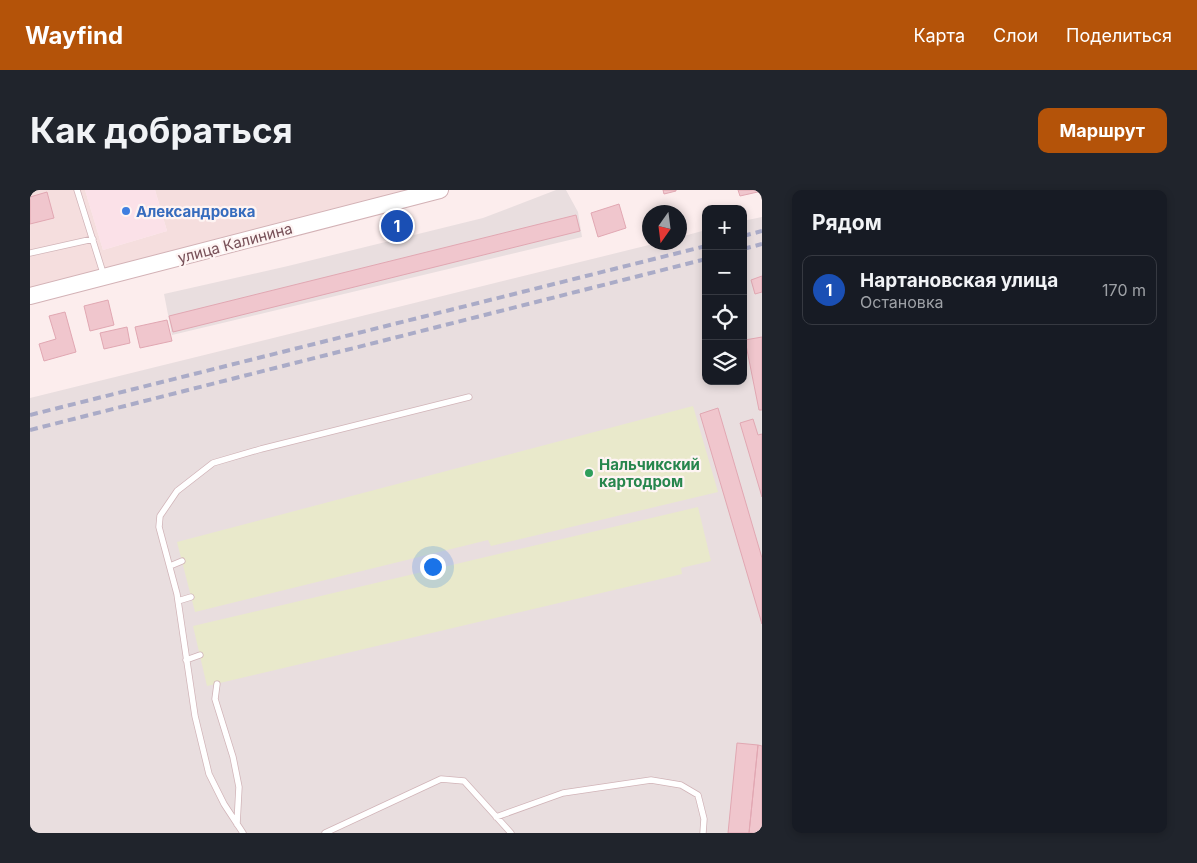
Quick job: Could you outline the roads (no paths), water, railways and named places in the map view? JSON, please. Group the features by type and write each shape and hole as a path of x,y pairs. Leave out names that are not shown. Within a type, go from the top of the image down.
{"main road":[{"name":"улица Калинина","path":"30,296 440,190"}],"lane":[{"path":"77,190 104,277"},
{"path":"30,253 93,239"},
{"path":"243,833 224,804 209,774 195,716 178,601 159,527 160,516 177,490 213,463 469,397"},
{"path":"170,566 182,561"},
{"path":"178,601 191,597"},
{"path":"186,660 200,655"},
{"path":"216,684 215,699 233,757 239,787 237,824"},
{"path":"325,833 441,779 464,780 511,833"},
{"path":"496,817 563,793 651,780 681,785 698,796 704,819 702,833"}],"railway":[{"path":"747,235 762,231"},
{"path":"747,248 762,244"},
{"path":"30,415 702,247"},
{"path":"30,430 702,260"}],"place":[{"name":"Александровка","path":"126,211"},
{"name":"Нартановская улица","path":"397,226"},
{"name":"Нальчикский картодром","path":"589,473"}]}
